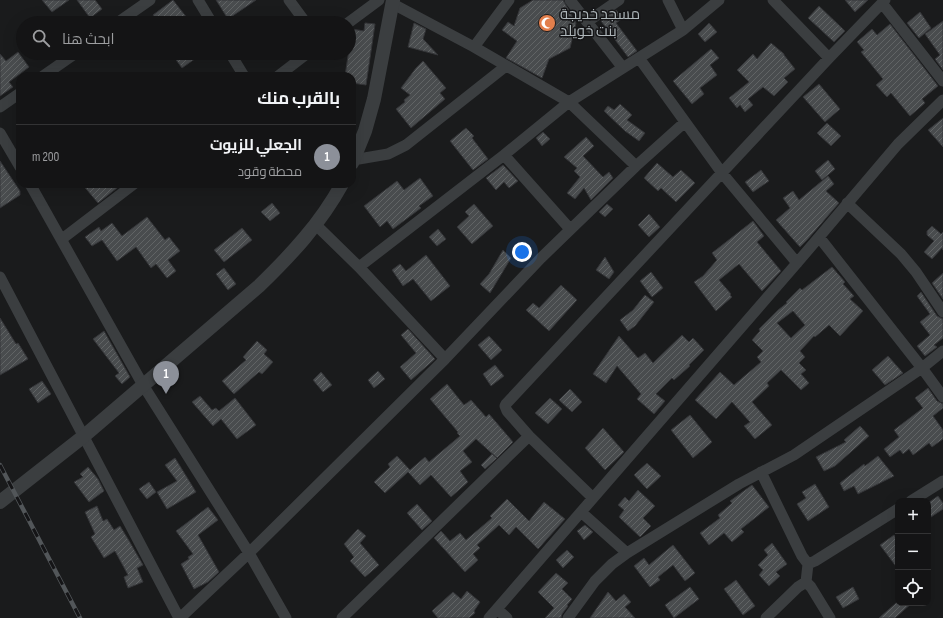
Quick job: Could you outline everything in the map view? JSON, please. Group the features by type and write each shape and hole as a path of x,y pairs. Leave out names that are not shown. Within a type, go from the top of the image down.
{"street":[{"path":"127,16 150,0"},
{"path":"198,0 208,16"},
{"path":"289,0 301,16"},
{"path":"356,17 379,0"},
{"path":"474,47 509,0"},
{"path":"570,0 623,68"},
{"path":"587,22 619,0"},
{"path":"668,0 684,30"},
{"path":"359,267 504,155 569,102 684,30 719,0"},
{"path":"773,0 829,58"},
{"path":"356,154 365,131 374,99 393,2 569,102 636,166"},
{"path":"593,498 529,436 507,411 505,406 506,404 829,58 884,2 943,81"},
{"path":"639,58 722,173 797,263"},
{"path":"49,72 66,60"},
{"path":"234,60 242,72"},
{"path":"283,72 299,60"},
{"path":"356,161 388,154 406,145 506,66"},
{"path":"0,107 16,96"},
{"path":"489,618 797,263 898,144 943,100"},
{"path":"0,277 179,618 249,553 445,359 570,229 685,122"},
{"path":"0,133 16,160"},
{"path":"504,155 570,229"},
{"path":"32,188 143,385 249,553 286,618"},
{"path":"62,239 129,188"},
{"path":"0,502 84,436 259,286 285,261 316,225 339,188"},
{"path":"847,203 901,254 916,272 943,312"},
{"path":"316,225 359,267 445,359"},
{"path":"819,237 943,397"},
{"path":"568,618 595,581 612,564 627,553 739,484 794,455 922,368 943,351"},
{"path":"342,618 529,436"},
{"path":"761,472 802,556 808,564 806,582"},
{"path":"916,498 943,481"},
{"path":"808,564 895,511"},
{"path":"581,512 627,553"},
{"path":"766,618 798,587 806,582"},
{"path":"806,582 811,587 830,618"},
{"path":"496,609 507,618"}],"building":[{"path":"42,0 69,0 52,12"},
{"path":"77,0 95,0 102,9 93,16 89,16"},
{"path":"173,0 186,16 154,16"},
{"path":"216,0 256,0 232,16 226,16"},
{"path":"533,0 563,0 576,23 570,48 549,59 542,78 506,58 517,41 502,30 508,22 514,26 520,8"},
{"path":"845,0 868,0 855,12"},
{"path":"819,6 845,31 834,42 808,18"},
{"path":"616,10 623,18 616,23 637,51 628,57 601,21"},
{"path":"920,12 931,28 919,38 907,23"},
{"path":"943,21 943,70 935,59 940,55 925,34"},
{"path":"365,23 375,24 366,85 356,84 356,72 346,72 347,60 356,60 356,30 364,31"},
{"path":"414,23 426,29 423,39 438,55 408,47"},
{"path":"709,23 717,32 705,42 698,34"},
{"path":"890,24 938,86 922,99 925,103 910,116 891,93 887,97 876,85 883,79 861,52 864,50 857,42 872,29 877,35"},
{"path":"771,43 784,54 795,69 784,78 788,82 774,96 763,87 748,99 753,105 745,112 740,105 737,108 729,98 749,82 737,70 753,54 757,59"},
{"path":"711,49 719,58 710,65 717,75 700,88 704,94 692,104 673,81"},
{"path":"0,54 6,61 16,54 16,60 24,60 29,67 22,72 16,72 16,77 9,82 13,87 0,96"},
{"path":"176,60 193,60 182,68"},
{"path":"423,61 446,88 440,93 445,99 411,128 396,109 405,102 404,100 410,95 401,88"},
{"path":"819,84 840,109 825,122 803,97"},
{"path":"620,104 632,115 627,120 645,133 639,141 625,131 604,111 608,106 614,110"},
{"path":"943,118 943,147 928,130"},
{"path":"827,123 841,136 831,146 817,133"},
{"path":"466,128 474,136 472,138 488,159 473,170 450,141"},
{"path":"543,132 550,139 542,146 536,138"},
{"path":"586,137 594,146 583,156 603,177 609,172 613,178 591,200 584,188 575,199 567,193 580,177 574,171 577,168 564,157"},
{"path":"828,160 835,169 822,180 815,171"},
{"path":"0,161 16,185 16,188 20,191 20,195 0,208"},
{"path":"657,163 673,177 681,170 695,183 676,202 661,188 658,191 644,178"},
{"path":"503,165 518,181 509,188 504,182 496,190 486,178"},
{"path":"761,170 769,181 753,192 745,182"},
{"path":"828,176 834,184 826,191 839,203 800,247 776,220 790,208 783,198 793,191 799,200"},
{"path":"420,178 433,196 419,206 421,208 393,229 387,221 380,227 364,206 397,181 404,190"},
{"path":"85,188 117,188 98,203"},
{"path":"272,203 280,213 270,221 261,212"},
{"path":"474,204 493,226 472,244 457,227 469,216 465,212"},
{"path":"607,204 613,209 605,217 599,212"},
{"path":"649,214 660,227 649,237 638,225"},
{"path":"147,217 165,240 169,237 180,251 168,260 176,271 167,278 156,264 151,268 136,247 117,261 102,240 92,246 85,237 99,227 101,231 112,223 122,236"},
{"path":"753,221 764,236 757,242 781,271 762,291 739,264 719,280 732,297 716,311 694,282 703,276 717,260 712,253"},
{"path":"932,226 941,234 943,232 943,250 942,248 932,259 924,252 934,241 927,235 927,231"},
{"path":"242,228 252,240 224,262 214,250"},
{"path":"438,229 446,239 437,246 429,237"},
{"path":"503,250 511,258 490,293 480,284 489,274"},
{"path":"426,255 450,286 431,301 413,279 403,286 392,270 400,264 406,271"},
{"path":"605,257 614,272 609,279 596,270"},
{"path":"832,267 845,282 843,284 854,296 850,299 863,311 840,336 829,325 815,337 814,336 800,351 805,357 799,363 806,370 801,374 809,383 801,390 781,370 767,383 769,386 752,402 772,425 755,439 744,426 750,422 732,402 716,419 695,400 720,372 734,385 761,362 757,357 763,351 752,340 760,331 759,329 787,303 786,302 800,288 802,290","holes":["793,311 805,325 791,338 777,323"]},
{"path":"224,268 236,284 228,290 216,274"},
{"path":"651,272 663,288 652,297 640,281"},
{"path":"943,273 943,299 932,283"},
{"path":"561,285 577,300 549,331 526,310 533,303 539,308"},
{"path":"921,292 937,316 943,319 943,338 934,345 937,347 925,356 917,346 930,335 920,322 930,314 917,296"},
{"path":"645,295 654,302 635,326 628,331 620,320 633,310"},
{"path":"0,318 16,344 18,343 28,359 0,375"},
{"path":"408,329 435,359 411,380 400,367 416,353 401,335"},
{"path":"104,331 130,377 122,384 115,376 119,373 93,339"},
{"path":"682,335 689,342 693,338 704,350 689,365 690,366 674,380 672,378 656,394 665,401 654,414 637,399 641,394 617,366 606,383 593,374 619,336 638,358 645,353 653,363"},
{"path":"489,336 502,350 491,360 478,345"},
{"path":"257,341 267,350 264,354 273,362 262,374 259,372 234,394 222,381 246,360 243,357"},
{"path":"888,356 903,373 885,385 872,370"},
{"path":"495,365 504,376 491,386 483,374"},
{"path":"378,371 385,379 374,388 368,380"},
{"path":"321,372 332,385 323,392 313,380"},
{"path":"42,381 51,394 38,403 29,389"},
{"path":"447,384 464,405 471,400 486,417 489,414 513,442 497,458 476,439 463,451 472,462 460,471 468,482 451,497 431,475 420,485 408,472 385,493 374,482 390,467 388,464 397,456 410,470 425,457 429,462 460,436 430,399"},
{"path":"928,388 937,401 943,404 943,408 933,416 943,430 943,439 932,447 929,443 913,455 909,449 903,454 900,450 890,457 884,449 899,437 894,430 923,408 915,398"},
{"path":"570,389 582,402 572,412 559,400"},
{"path":"200,396 212,410 216,408 219,411 235,398 256,425 237,439 221,419 213,426 192,402"},
{"path":"550,398 562,409 548,424 535,413"},
{"path":"690,415 712,442 693,458 671,430"},
{"path":"860,426 869,436 835,466 824,471 816,457 846,442 844,440"},
{"path":"603,428 624,452 605,470 585,448"},
{"path":"492,454 497,458 485,469 481,465"},
{"path":"878,456 894,476 858,494 854,486 844,491 840,483 864,464 865,466"},
{"path":"175,458 196,492 167,509 157,492 177,481 165,465"},
{"path":"647,463 661,476 647,489 634,475"},
{"path":"88,467 98,479 104,491 89,502 74,482 83,477 80,474"},
{"path":"149,482 156,492 147,499 139,489"},
{"path":"815,484 829,507 808,521 797,504 806,498 802,492"},
{"path":"752,485 769,507 741,529 744,532 732,542 724,533 709,545 700,533 720,518 718,515 732,503 730,501"},
{"path":"638,490 655,506 643,518 651,526 640,537 619,517 624,510 618,505 625,497 629,501"},
{"path":"938,496 943,503 943,509 931,517 931,501"},
{"path":"507,499 529,521 544,502 565,519 538,549 516,527 509,535 499,525 477,545 480,548 473,554 478,560 465,572 434,538 441,531 450,541 460,533 466,540 492,518 490,516"},
{"path":"417,504 432,521 422,530 407,513"},
{"path":"97,506 103,521 107,519 114,530 120,526 128,539 143,565 137,568 143,582 128,588 124,577 128,575 115,551 104,558 91,537 95,534 85,512"},
{"path":"208,507 218,520 198,535 219,572 208,582 194,589 181,564 189,559 188,557 193,554 176,531"},
{"path":"585,525 593,532 584,540 577,531"},
{"path":"358,529 366,536 360,543 379,565 365,577 350,561 354,557 344,544"},
{"path":"894,535 895,565 880,545"},
{"path":"772,543 787,564 776,572 780,576 769,586 759,575 763,570 758,565 768,555 764,550"},
{"path":"673,545 695,573 685,581 673,565 658,577 660,580 650,587 634,566 644,558 649,565"},
{"path":"567,550 574,557 563,568 556,560"},
{"path":"556,573 568,583 562,589 572,599 567,605 568,606 561,618 545,618 554,608 538,592"},
{"path":"736,580 755,606 743,615 724,589"},
{"path":"690,587 699,599 674,618 665,605"},
{"path":"853,587 859,599 843,608 836,597"},
{"path":"467,591 480,602 474,611 475,613 469,618 438,618 432,611 453,592 461,599"},
{"path":"608,592 616,601 624,594 631,602 625,607 635,618 590,618"},
{"path":"895,604 895,606 909,606 895,618 879,618"}],"railway":[{"path":"0,465 80,618"}],"place":[{"name":"مسجد خديجة بنت خويلد","path":"547,23"},
{"name":"الجعلي للزيوت","path":"166,394"}]}
